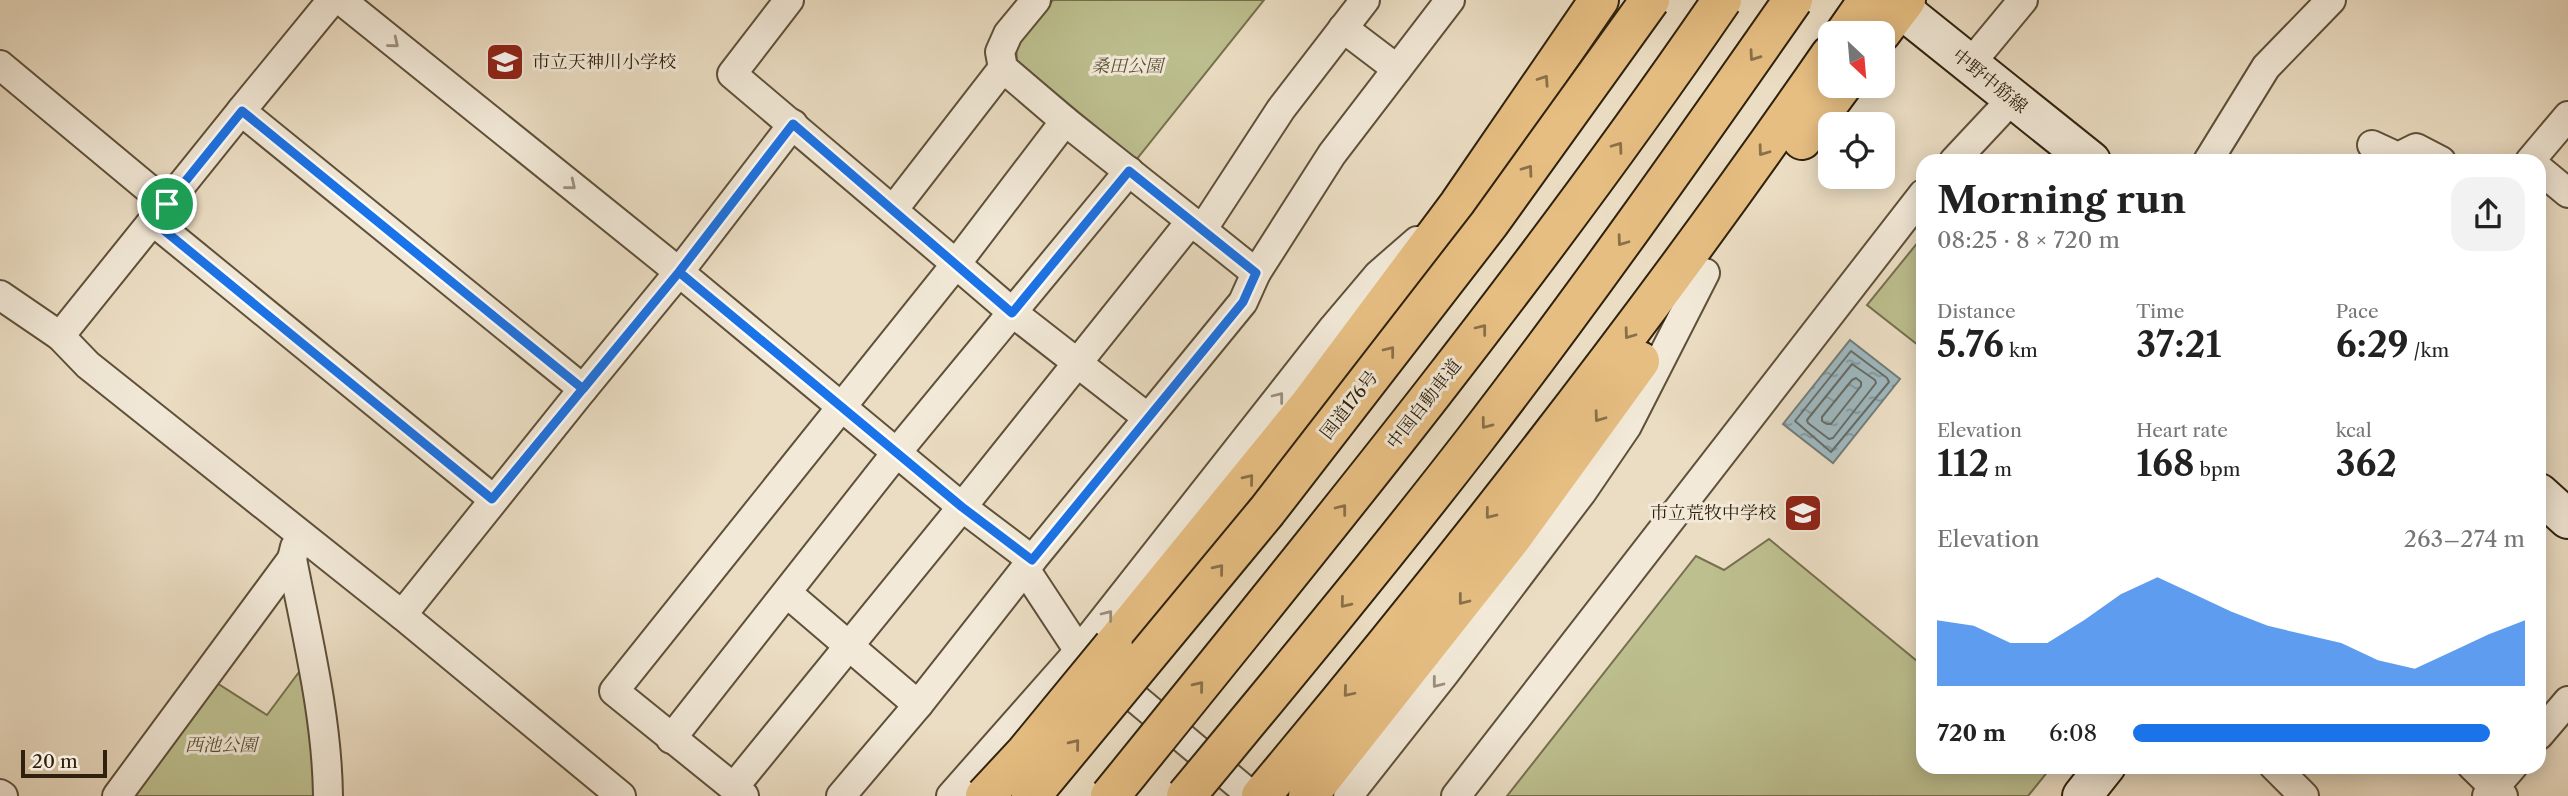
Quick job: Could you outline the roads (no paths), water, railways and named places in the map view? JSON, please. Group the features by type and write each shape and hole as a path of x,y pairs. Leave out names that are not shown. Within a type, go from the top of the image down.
{"highway":[{"path":"985,796 1025,753 1096,649 1310,405 1460,204 1599,0"},
{"name":"国道176号","path":"1031,796 1266,511 1489,224 1650,0"},
{"name":"中国自動車道","path":"1110,796 1314,545 1538,256 1722,0"},
{"path":"1186,796 1362,583 1474,440 1586,292 1793,0"},
{"path":"1866,21 1889,8"},
{"path":"1261,796 1406,622 1623,342 1818,72"},
{"path":"1308,796 1511,539 1833,98"}],"main road":[{"name":"中野中筋線","path":"1889,8 1970,64 2082,154"},
{"path":"2546,499 2568,519"},
{"path":"2082,796 2100,774"}],"street":[{"path":"60,336 332,0"},
{"path":"341,0 679,272 962,507 1028,565 1096,649 1252,796"},
{"path":"789,0 732,74 1012,313 1148,418"},
{"path":"1035,0 1008,34 1000,52 1003,68 1065,121 1256,273"},
{"path":"1065,121 956,264 614,691 739,791 849,646 1078,364 1196,225 1365,0"},
{"path":"841,796 918,705 1028,565 1243,302 1256,273 1332,154 1450,0"},
{"path":"1970,64 2023,0"},
{"path":"2212,154 2266,67 2331,0"},
{"path":"1343,28 1397,69"},
{"path":"0,65 160,213 492,499"},
{"path":"893,210 1003,68"},
{"path":"1961,154 2012,99"},
{"path":"242,111 583,389"},
{"path":"2536,154 2568,116"},
{"path":"402,615 492,499 679,272 793,124"},
{"path":"2372,145 2392,154"},
{"path":"2404,154 2416,148 2428,154"},
{"path":"671,739 897,452 1129,171"},
{"path":"2546,175 2568,193"},
{"path":"1456,796 1916,203"},
{"path":"1348,796 1445,673 1627,426 1705,272"},
{"path":"0,295 60,336 88,365 296,546 402,615 621,796"},
{"path":"117,796 296,546"},
{"path":"296,546 328,761 328,796"},
{"path":"787,593 918,705"},
{"path":"951,796 1096,649"},
{"path":"2546,727 2568,701"},
{"path":"2281,774 2298,794"},
{"path":"2479,774 2495,793 2508,774"}],"water":[{"path":"1850,340 1900,379 1833,463 1783,424"}],"place":[{"name":"市立天神川小学校","path":"505,62"},
{"name":"市立荒牧中学校","path":"1803,513"}],"park label":[{"name":"桑田公園","path":"1127,66"},
{"name":"西池公園","path":"221,745"}]}
